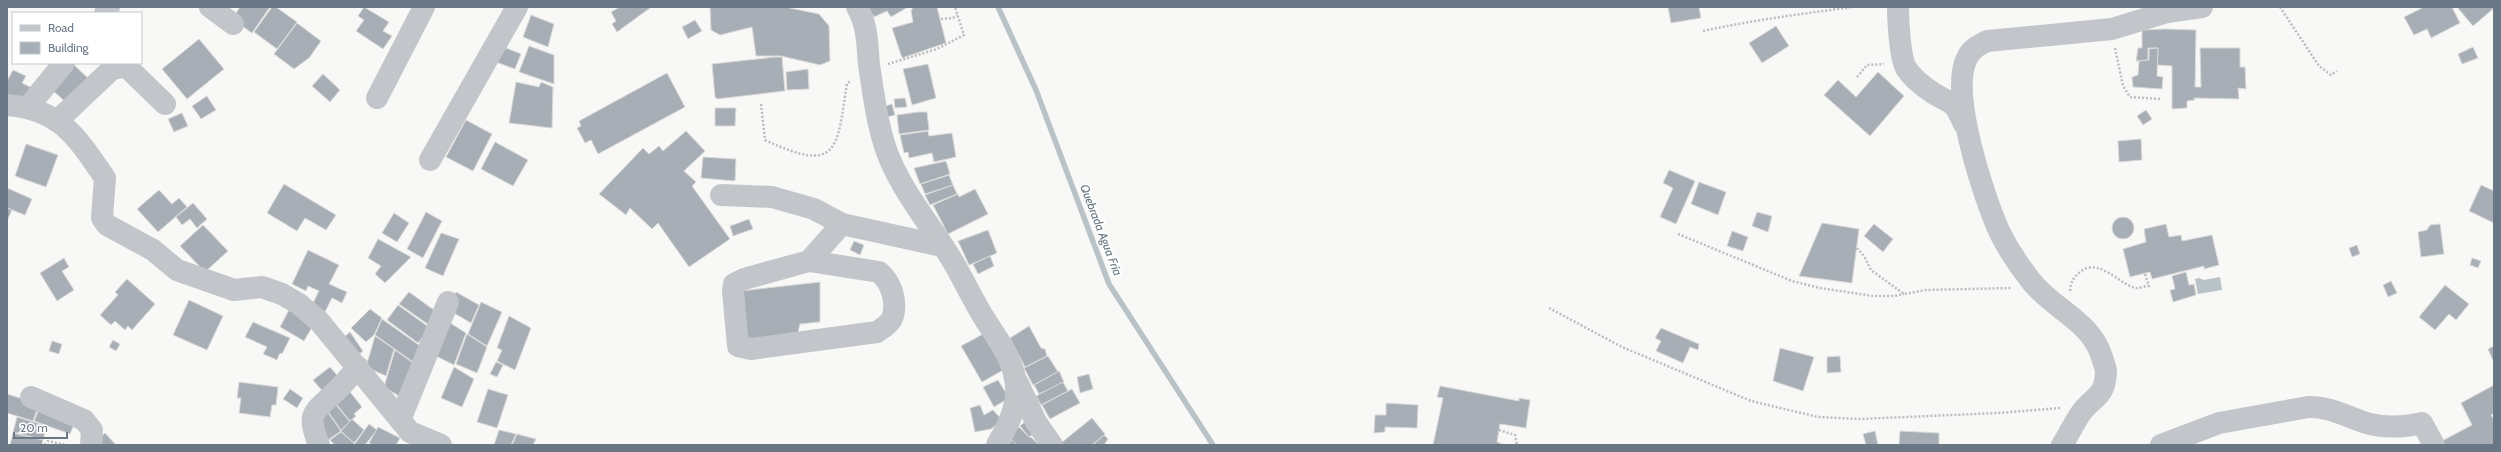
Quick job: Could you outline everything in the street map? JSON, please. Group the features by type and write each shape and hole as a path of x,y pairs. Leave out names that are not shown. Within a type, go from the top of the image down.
{"street":[{"path":"210,7 233,24"},
{"path":"377,98 424,7"},
{"path":"430,160 517,7"},
{"path":"857,7 867,35 870,67 882,133 891,162 917,210 942,246 1001,346 1027,405 1052,445"},
{"path":"1898,7 1899,30 1905,64 1916,80 1933,93 1955,104 1969,135"},
{"path":"2062,445 2079,415 2102,393 2106,371 2098,348 2088,330 2065,310 2052,303 2034,284 2001,234 1983,192 1964,110 1963,84 1966,59 1971,50 1987,41 2112,29 2167,12 2202,7"},
{"path":"63,64 17,106 58,120 88,153 105,178 102,218 107,225 153,250 177,270 234,290 262,287 282,294 300,304 319,321 346,356 358,367 410,432 441,445"},
{"path":"58,120 112,69 122,67 130,70 165,104"},
{"path":"722,195 772,197 814,210 842,224 942,246"},
{"path":"809,261 879,272 888,279 892,288 893,316 889,323 877,332 751,349 738,346 733,291 734,284 744,279 809,261 842,224"},
{"path":"400,420 448,302"},
{"path":"319,445 312,423 314,412 318,405 334,393 358,367"},
{"path":"997,445 1014,413 1017,395 1014,373"},
{"path":"31,397 84,420 92,430 91,445"},
{"path":"2161,445 2219,423 2308,407 2322,406 2371,424 2399,428 2422,423 2434,445"}],"path":[{"path":"761,104 765,140 788,151 810,156 822,155 831,150 836,142 847,83 870,67 901,61 954,41 964,35 955,7"},
{"path":"1703,31 1770,18 1823,13 1852,7"},
{"path":"2280,7 2319,66 2331,75 2337,71"},
{"path":"941,19 957,15"},
{"path":"2112,29 2124,86 2130,97 2160,99"},
{"path":"1857,77 1868,65 1905,64"},
{"path":"1678,234 1792,281 1820,288 1873,296 1895,296 1926,290 2008,289 2034,284"},
{"path":"1857,248 1864,256 1871,270 1904,294"},
{"path":"2065,310 2074,277 2083,270 2096,268 2106,271 2136,288 2149,286 2145,274"},
{"path":"1549,308 1622,347 1751,401 1818,417 1860,419 1998,414 2065,408 2079,415"},
{"path":"1499,430 1515,435 1516,445"},
{"path":"45,445 53,441 66,445"}],"shaded area":[{"path":"2220,277 2222,290 2198,294 2195,279 2199,278 2204,280"}],"building":[{"path":"240,7 270,7 252,33 232,19"},
{"path":"272,7 276,7 297,22 277,49 254,32"},
{"path":"364,7 389,22 383,31 392,36 383,49 356,31 364,20 358,16"},
{"path":"620,7 650,8 617,32 612,24 616,21 611,12"},
{"path":"710,7 785,7 819,14 829,26 830,61 820,65 781,56 756,56 752,27 720,35 711,30"},
{"path":"868,7 908,7 891,17 887,11 874,17"},
{"path":"913,7 937,7 946,43 902,58 892,28 913,22 911,11"},
{"path":"1668,7 1699,7 1701,18 1671,23"},
{"path":"2424,7 2452,7 2460,23 2431,38 2427,29 2414,35 2404,17"},
{"path":"2457,7 2491,7 2493,9 2473,26"},
{"path":"531,15 554,24 548,47 523,37"},
{"path":"695,20 702,31 688,39 682,27"},
{"path":"297,23 321,41 309,58 294,69 274,54"},
{"path":"1776,26 1789,46 1762,63 1749,43"},
{"path":"2142,30 2196,30 2195,87 2201,87 2200,48 2240,48 2240,67 2245,67 2246,89 2238,88 2239,99 2194,98 2195,100 2187,101 2187,108 2172,109 2172,66 2157,65 2158,48 2148,48 2148,60 2136,61 2138,48 2142,48"},
{"path":"199,39 224,69 187,99 162,69"},
{"path":"499,45 521,54 515,69 493,61"},
{"path":"529,46 554,55 554,84 519,72"},
{"path":"2473,47 2478,58 2462,64 2458,54"},
{"path":"2158,48 2157,76 2163,77 2162,89 2133,87 2132,77 2138,75 2139,61 2149,60 2149,49"},
{"path":"782,57 785,91 717,99 715,97 712,64"},
{"path":"73,64 90,80 68,104 51,89"},
{"path":"928,64 936,98 912,105 903,69"},
{"path":"808,69 809,89 787,90 786,72"},
{"path":"13,70 26,76 22,83 34,89 26,101 7,100 7,81"},
{"path":"1878,72 1904,96 1870,136 1824,95 1838,80 1856,97"},
{"path":"667,73 685,107 598,154 591,140 585,143 577,128 581,126 579,121"},
{"path":"323,74 340,90 330,102 312,86"},
{"path":"516,82 539,87 541,82 553,87 552,128 509,123"},
{"path":"207,96 216,110 201,119 192,106"},
{"path":"905,98 907,107 895,108 894,99"},
{"path":"892,104 895,115 887,117 885,106"},
{"path":"715,108 736,108 735,126 715,126"},
{"path":"2146,110 2152,119 2143,125 2137,116"},
{"path":"927,112 929,130 899,134 897,115"},
{"path":"182,113 188,126 174,132 168,119"},
{"path":"466,120 492,134 473,171 446,157"},
{"path":"686,131 705,151 684,171 696,182 692,186 730,239 689,267 658,223 652,229 630,208 626,215 599,194 643,148 649,154 659,146 663,151"},
{"path":"928,131 929,136 952,133 956,157 934,162 932,153 909,158 908,152 904,153 900,135"},
{"path":"2141,139 2142,160 2119,162 2118,141"},
{"path":"495,142 528,160 513,186 481,169"},
{"path":"26,144 58,155 46,187 15,176"},
{"path":"703,157 736,159 735,181 701,178"},
{"path":"946,161 950,174 920,184 914,168"},
{"path":"1669,170 1695,181 1676,224 1660,217 1673,188 1663,183"},
{"path":"949,175 953,185 925,194 921,184"},
{"path":"1699,182 1726,192 1718,215 1691,204"},
{"path":"284,184 336,215 326,230 305,218 297,231 267,213"},
{"path":"953,185 957,194 930,205 925,195"},
{"path":"2481,185 2494,191 2494,223 2469,211"},
{"path":"7,188 32,199 25,215 7,208"},
{"path":"975,189 988,214 948,234 933,205 958,194 959,197"},
{"path":"159,190 172,204 179,198 187,207 158,232 137,209"},
{"path":"193,203 207,219 197,228 190,219 182,225 176,217"},
{"path":"7,208 12,210 7,221"},
{"path":"426,212 442,221 423,258 407,249"},
{"path":"1757,212 1772,216 1768,232 1752,226"},
{"path":"394,213 409,223 397,242 382,233"},
{"path":"2123,217 2131,220 2134,228 2131,236 2123,239 2115,236 2112,228 2115,220"},
{"path":"749,219 753,229 733,236 730,226"},
{"path":"1822,223 1859,229 1852,283 1799,276"},
{"path":"1874,224 1893,239 1883,252 1864,236"},
{"path":"2166,224 2169,237 2181,235 2182,241 2212,235 2219,265 2204,269 2204,266 2152,279 2150,272 2130,277 2123,249 2146,242 2144,229"},
{"path":"2440,224 2444,254 2421,257 2418,232 2427,230 2430,225"},
{"path":"203,225 228,251 205,272 180,246"},
{"path":"988,230 997,253 969,265 958,241"},
{"path":"1732,231 1748,237 1743,251 1727,246"},
{"path":"441,233 459,239 443,276 425,268"},
{"path":"378,239 411,257 385,283 375,274 381,266 368,258"},
{"path":"854,241 864,245 860,255 850,250"},
{"path":"2357,245 2360,254 2352,257 2349,248"},
{"path":"308,250 339,265 329,284 347,292 342,303 332,298 325,312 312,305 319,291 308,286 306,291 292,284"},
{"path":"990,256 994,266 978,274 973,264"},
{"path":"64,258 69,267 62,271 74,290 57,301 40,273"},
{"path":"2472,258 2481,261 2478,268 2470,265"},
{"path":"2186,272 2189,285 2194,284 2196,295 2173,302 2170,290 2175,289 2172,276"},
{"path":"127,279 155,304 132,330 128,326 125,330 115,321 111,325 100,315 118,295 115,292"},
{"path":"2391,281 2397,293 2388,297 2383,285"},
{"path":"820,282 820,322 800,324 797,337 746,339 740,291"},
{"path":"2445,285 2469,304 2456,320 2449,314 2435,330 2419,317"},
{"path":"409,292 438,313 429,325 399,304"},
{"path":"456,292 479,305 471,323 447,309"},
{"path":"189,300 223,316 207,350 173,335"},
{"path":"481,302 502,312 487,346 468,334"},
{"path":"398,305 430,328 418,343 387,320"},
{"path":"370,309 382,318 374,335 366,342 351,328"},
{"path":"289,310 314,324 304,341 280,327"},
{"path":"509,316 531,328 515,370 497,361 502,350 497,348"},
{"path":"382,319 423,348 416,364 375,335"},
{"path":"447,321 466,333 454,365 434,355"},
{"path":"253,322 290,338 282,354 280,353 277,360 263,354 267,347 245,337"},
{"path":"1029,326 1041,348 1045,349 1047,356 1025,367 1010,338"},
{"path":"1661,328 1699,344 1698,350 1690,347 1683,363 1656,351 1661,341 1655,338"},
{"path":"350,332 363,351 356,357 343,338"},
{"path":"985,333 1005,369 982,382 961,346"},
{"path":"467,334 487,347 477,373 456,364"},
{"path":"375,336 394,349 386,376 366,367"},
{"path":"113,340 120,344 116,351 109,347"},
{"path":"52,341 62,344 59,354 49,351"},
{"path":"2494,346 2494,363 2488,349"},
{"path":"1780,348 1814,357 1803,391 1773,381"},
{"path":"395,350 416,365 404,399 384,387"},
{"path":"1048,356 1058,372 1033,385 1024,368"},
{"path":"1840,356 1841,372 1827,373 1827,357"},
{"path":"496,362 503,365 497,377 490,374"},
{"path":"330,367 342,381 325,394 313,380"},
{"path":"454,367 474,379 462,407 441,398"},
{"path":"1059,371 1064,382 1039,394 1034,385"},
{"path":"1089,374 1093,389 1080,393 1077,377"},
{"path":"998,380 1009,398 994,407 983,387"},
{"path":"239,382 278,387 276,405 272,405 270,417 239,413 241,398 237,398"},
{"path":"1063,382 1068,391 1041,405 1036,396"},
{"path":"2494,385 2494,413 2491,415 2494,420 2494,445 2441,445 2440,442 2472,425 2461,403"},
{"path":"1440,386 1519,401 1519,398 1530,400 1526,428 1500,424 1497,442 1505,445 1433,445 1443,398 1437,397"},
{"path":"347,388 362,407 354,414 356,416 350,421 333,400"},
{"path":"290,389 303,398 297,408 283,399"},
{"path":"488,389 508,395 497,428 477,422"},
{"path":"1072,389 1080,403 1050,419 1042,405"},
{"path":"7,394 39,404 33,421 7,413"},
{"path":"332,400 350,422 341,430 324,406"},
{"path":"1386,403 1418,405 1417,428 1385,427 1385,432 1374,433 1375,415 1386,415"},
{"path":"980,405 984,415 993,410 1002,420 991,429 975,432 970,408"},
{"path":"40,406 76,419 70,434 34,421"},
{"path":"326,410 341,431 328,440 313,419"},
{"path":"17,417 47,426 43,440 13,432"},
{"path":"1092,418 1105,434 1092,445 1062,445 1061,443"},
{"path":"352,419 364,430 354,443 341,431"},
{"path":"1028,419 1037,431 1029,437 1020,426"},
{"path":"369,424 377,430 365,445 354,445"},
{"path":"378,427 400,438 396,445 373,445 369,443"},
{"path":"1019,427 1039,445 1017,445 1011,439 1014,431"},
{"path":"499,430 516,434 511,445 494,445"},
{"path":"1875,431 1878,445 1866,445 1863,434"},
{"path":"1900,431 1939,433 1939,445 1899,445"},
{"path":"341,432 354,443 353,445 335,445 330,440"},
{"path":"13,433 43,440 42,445 10,445"},
{"path":"105,433 116,445 103,445 98,439"},
{"path":"517,434 536,439 533,445 512,445"},
{"path":"1104,435 1108,439 1104,445 1093,445"},
{"path":"1011,439 1017,445 1010,445 1008,442"}],"waterway":[{"name":"Quebrada Agua Fría","path":"998,7 1036,90 1109,284 1213,445"}]}
